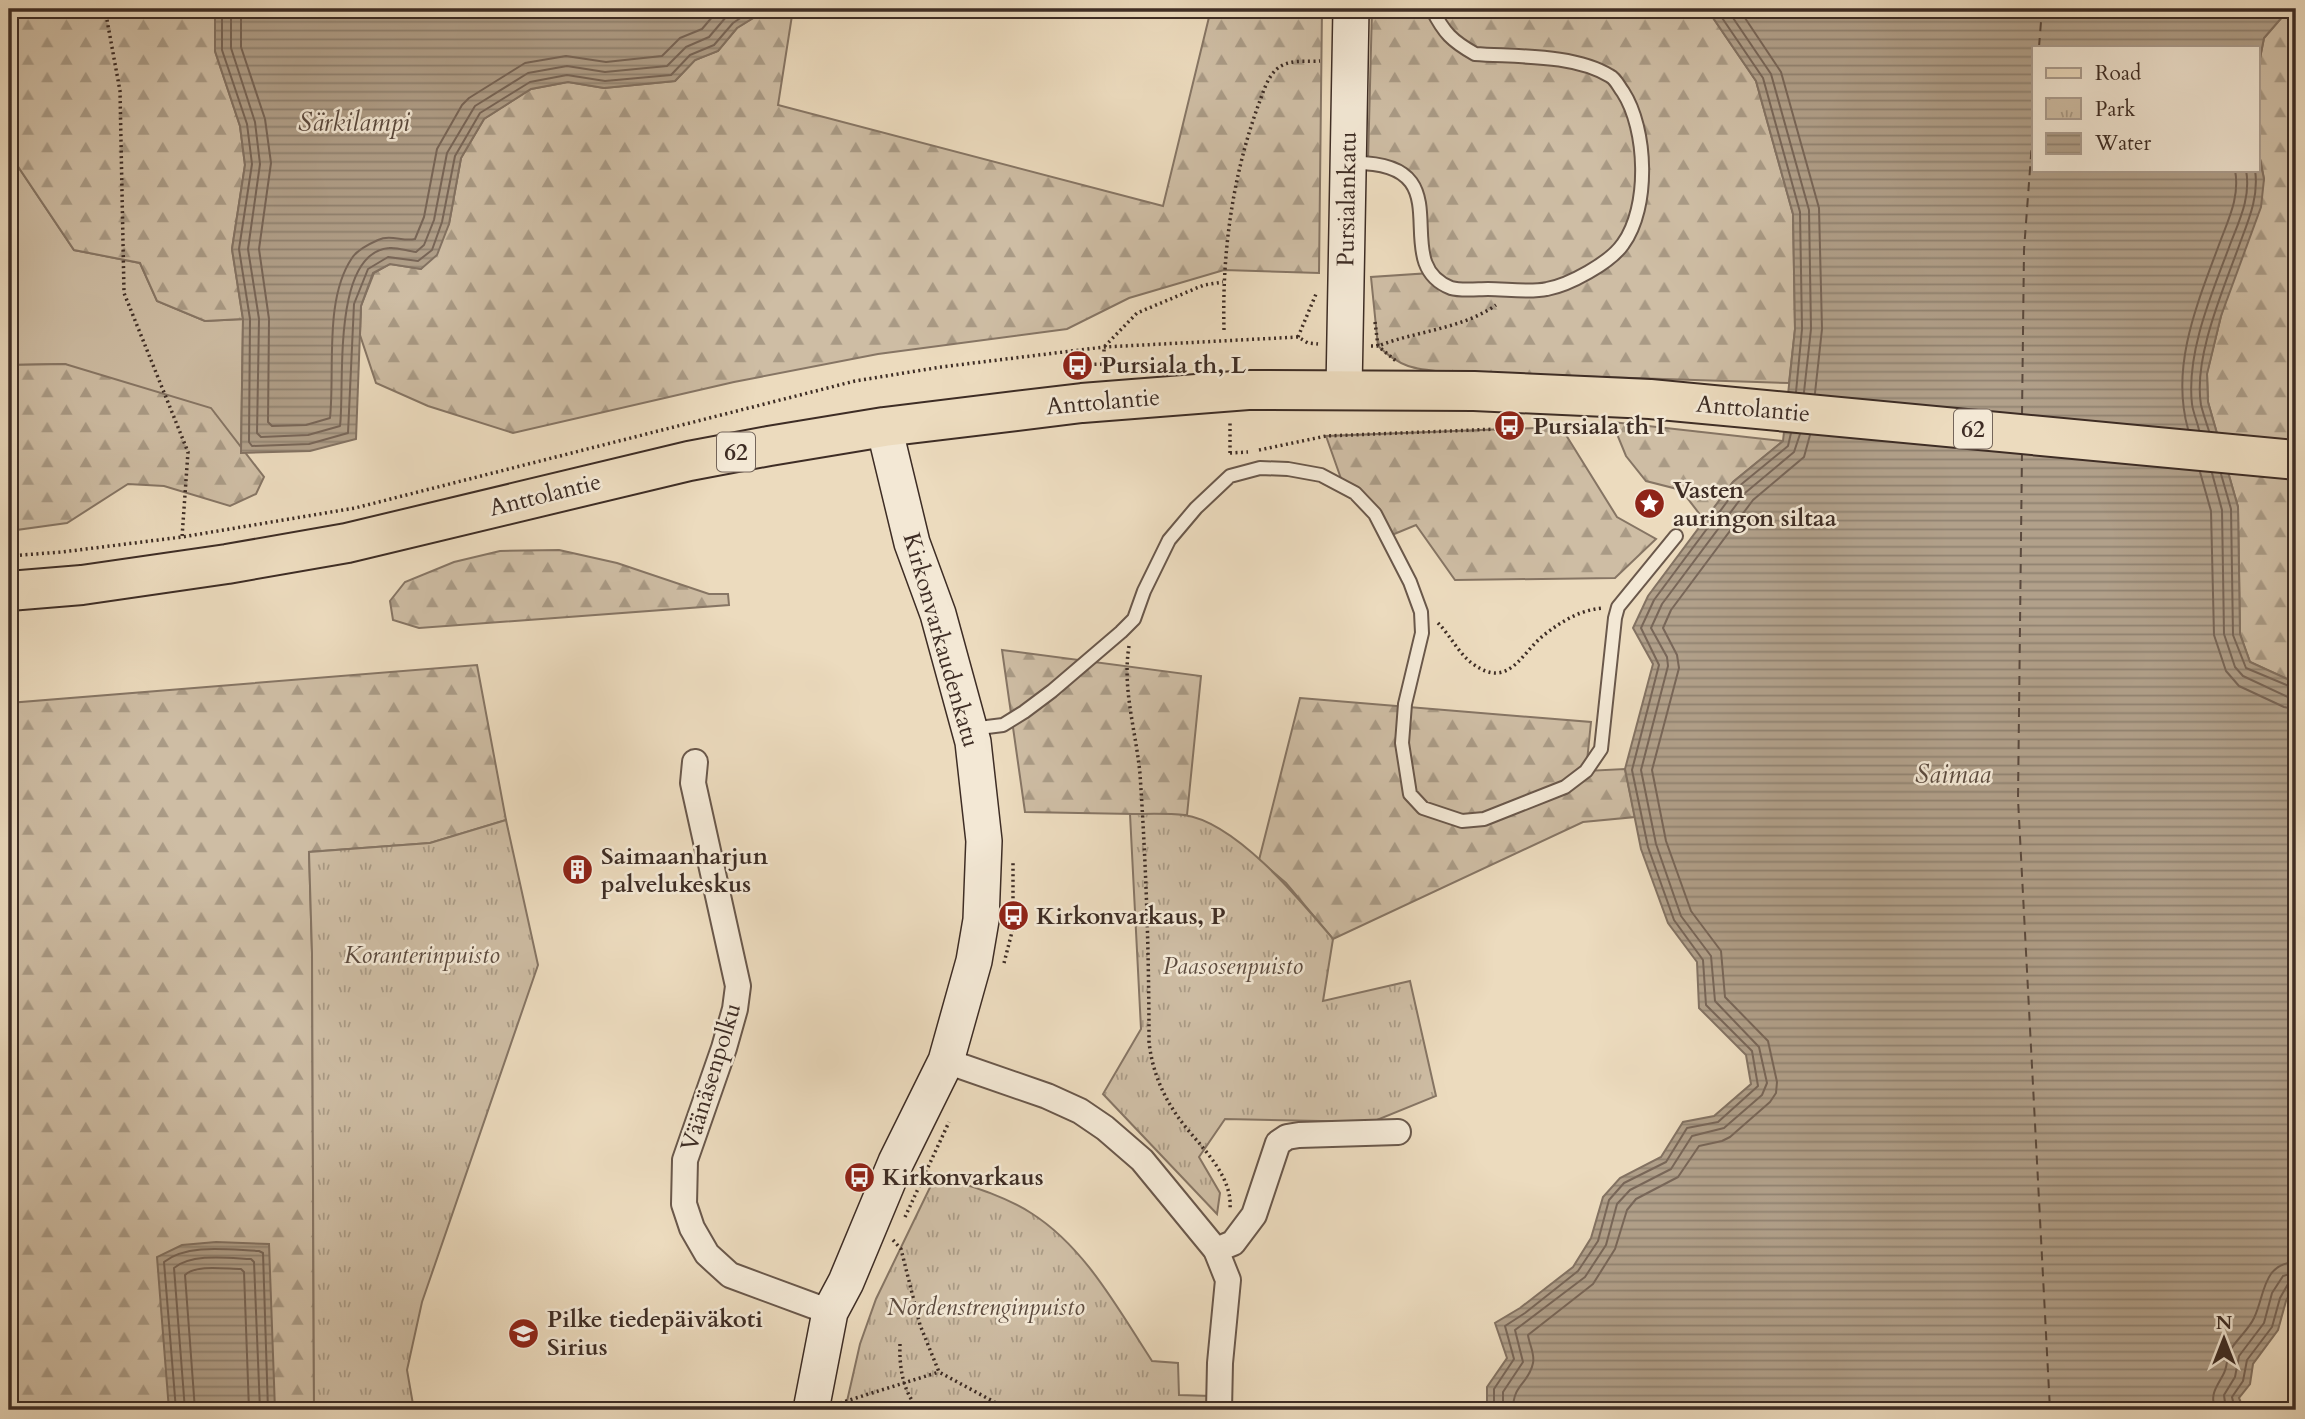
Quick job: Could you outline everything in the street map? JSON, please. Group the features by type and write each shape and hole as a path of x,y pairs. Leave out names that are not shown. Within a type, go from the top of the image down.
{"main road":[{"name":"Anttolantie","path":"9,591 82,585 347,543 689,461 884,427 1110,401 1248,390 1474,391 1650,399 2296,460"}],"street":[{"name":"Pursialankatu","path":"1344,390 1351,9"},
{"name":"Kirkonvarkaudenkatu","path":"825,1407 830,1312 846,1282 897,1162 946,1061 974,961 982,909 982,810 970,729 938,614 912,543 884,427"},
{"name":"Väänäsenpolku","path":"695,762 693,783 738,986 735,1009 724,1048 685,1160 684,1204 692,1228 707,1254 730,1275 830,1312"},
{"path":"946,1061 1047,1096 1080,1111 1105,1128 1142,1160 1216,1250 1228,1280 1220,1363 1219,1410"},
{"path":"1216,1250 1233,1243 1254,1214 1278,1143 1287,1137 1398,1132"}],"lane":[{"path":"1348,163 1368,162 1407,174 1418,196 1424,258 1430,273 1452,288 1546,290 1586,275 1623,244 1640,206 1643,164 1633,107 1613,77 1581,62 1475,54 1443,31 1432,9"},
{"path":"970,729 1003,725 1024,712 1134,619 1147,582 1169,540 1196,508 1230,476 1260,468 1288,469 1321,475 1355,493 1375,514 1410,582 1421,612 1422,633 1405,704 1402,743 1410,794 1423,808 1462,821 1484,819 1565,787 1586,771 1601,749 1618,607 1676,536"}],"path":[{"path":"105,9 120,91 124,293 188,452 182,537"},
{"path":"1224,330 1223,282 1236,178 1249,130 1266,85 1278,68 1292,62 1320,61"},
{"path":"1078,365 1104,364 1104,347 1137,313 1204,285 1223,282"},
{"path":"1298,337 1319,289"},
{"path":"1378,346 1398,338 1455,324 1487,311 1519,289"},
{"path":"1230,420 1230,476"},
{"path":"1230,453 1252,452 1326,436 1498,429 1510,426"},
{"path":"1421,612 1433,618 1473,664 1491,673 1501,673 1521,661 1542,637 1569,617 1592,609 1618,607"},
{"path":"1134,619 1127,671 1139,760 1147,871 1151,1058 1167,1099 1229,1189 1229,1212"},
{"path":"893,1240 901,1249 920,1325 939,1372 1009,1410"},
{"path":"900,1343 900,1364 908,1395 919,1410"},
{"path":"825,1407 939,1372"}],"green space":[{"path":"9,9 215,9 215,51 240,126 245,165 232,249 243,319 205,321 157,301 140,263 74,250 11,156 9,149"},
{"path":"768,9 793,9 778,105 1163,206 1211,9 1322,9 1319,273 1224,270 1129,298 1067,329 878,354 734,382 513,433 428,406 376,383 360,335 361,306 374,273 390,264 421,269 449,224 461,158 484,119 531,89 568,82 604,88 675,81 695,60 718,51 737,28"},
{"path":"1372,9 1707,9 1756,81 1793,214 1795,329 1789,383 1445,372 1408,366 1378,346 1371,277 1430,273 1407,174 1368,162"},
{"path":"2289,9 2296,9 2296,683 2250,662 2240,634 2238,507 2208,402 2207,373 2221,316 2264,179 2260,159 2260,58 2264,38"},
{"path":"9,149 11,156 74,250 140,263 157,301 205,321 243,319 241,453 65,364 9,365"},
{"path":"65,364 211,408 264,477 256,494 230,506 164,486 128,484 67,523 9,531 9,365"},
{"path":"1612,422 1783,441 1733,482 1705,521 1681,490 1646,481 1626,456"},
{"path":"1561,427 1617,517 1656,539 1615,578 1455,580 1416,525 1387,537 1344,487 1326,436"},
{"path":"559,550 617,563 709,594 728,594 729,605 419,628 393,620 390,601 405,582 454,562 500,551"},
{"path":"1002,650 1201,676 1187,815 1025,812"},
{"path":"477,665 506,820 430,843 309,852 314,1410 9,1410 9,703"},
{"path":"1300,698 1591,722 1586,771 1625,769 1635,817 1583,822 1333,939 1286,883 1259,860"},
{"name":"Paasosenpuisto","path":"1130,814 1178,814 1204,821 1225,832 1266,865 1333,939 1323,1001 1410,981 1436,1096 1372,1122 1225,1119 1199,1157 1220,1193 1217,1214 1103,1094 1141,1029"},
{"name":"Koranterinpuisto","path":"506,820 538,965 422,1302 407,1370 414,1410 314,1410 309,852 430,843"},
{"name":"Nordenstrenginpuisto","path":"936,1175 1009,1201 1050,1227 1068,1243 1099,1280 1152,1361 1178,1363 1179,1395 1211,1396 1211,1410 845,1410 860,1344 876,1299"}],"water":[{"name":"Särkilampi","path":"215,9 768,9 737,28 718,51 695,60 675,81 604,88 568,82 531,89 484,119 461,158 449,224 437,255 421,269 390,264 373,273 361,306 356,439 310,451 241,453 243,319 232,249 245,165 240,126 215,51"},
{"name":"Saimaa","path":"1707,9 2289,9 2264,38 2260,58 2260,46 2032,46 2032,172 2260,172 2260,159 2264,179 2261,207 2221,316 2207,374 2208,402 2238,507 2240,634 2250,662 2296,683 2296,1283 2286,1301 2278,1330 2253,1364 2250,1384 2239,1398 2244,1410 1487,1410 1487,1387 1507,1358 1495,1323 1520,1308 1573,1267 1591,1238 1603,1197 1620,1178 1661,1157 1683,1122 1714,1116 1751,1084 1746,1055 1699,1008 1697,962 1668,923 1641,849 1625,769 1653,664 1633,628 1648,596 1733,482 1783,441 1795,329 1793,214 1756,81"},
{"path":"216,1242 269,1244 275,1410 169,1410 157,1257 182,1245"}],"ferry route":[{"path":"2039,46 2042,9"},
{"path":"2022,415 2024,250 2032,142"},
{"path":"2022,452 2018,799 2050,1410"}],"place":[{"name":"Pursiala th, L","path":"1078,365"},
{"name":"Pursiala th I","path":"1510,426"},
{"name":"Vasten auringon siltaa","path":"1650,504"},
{"name":"Saimaanharjun palvelukeskus","path":"578,870"},
{"name":"Kirkonvarkaus, P","path":"1013,916"},
{"name":"Kirkonvarkaus","path":"859,1177"},
{"name":"Pilke tiedepäiväkoti Sirius","path":"524,1333"}]}
